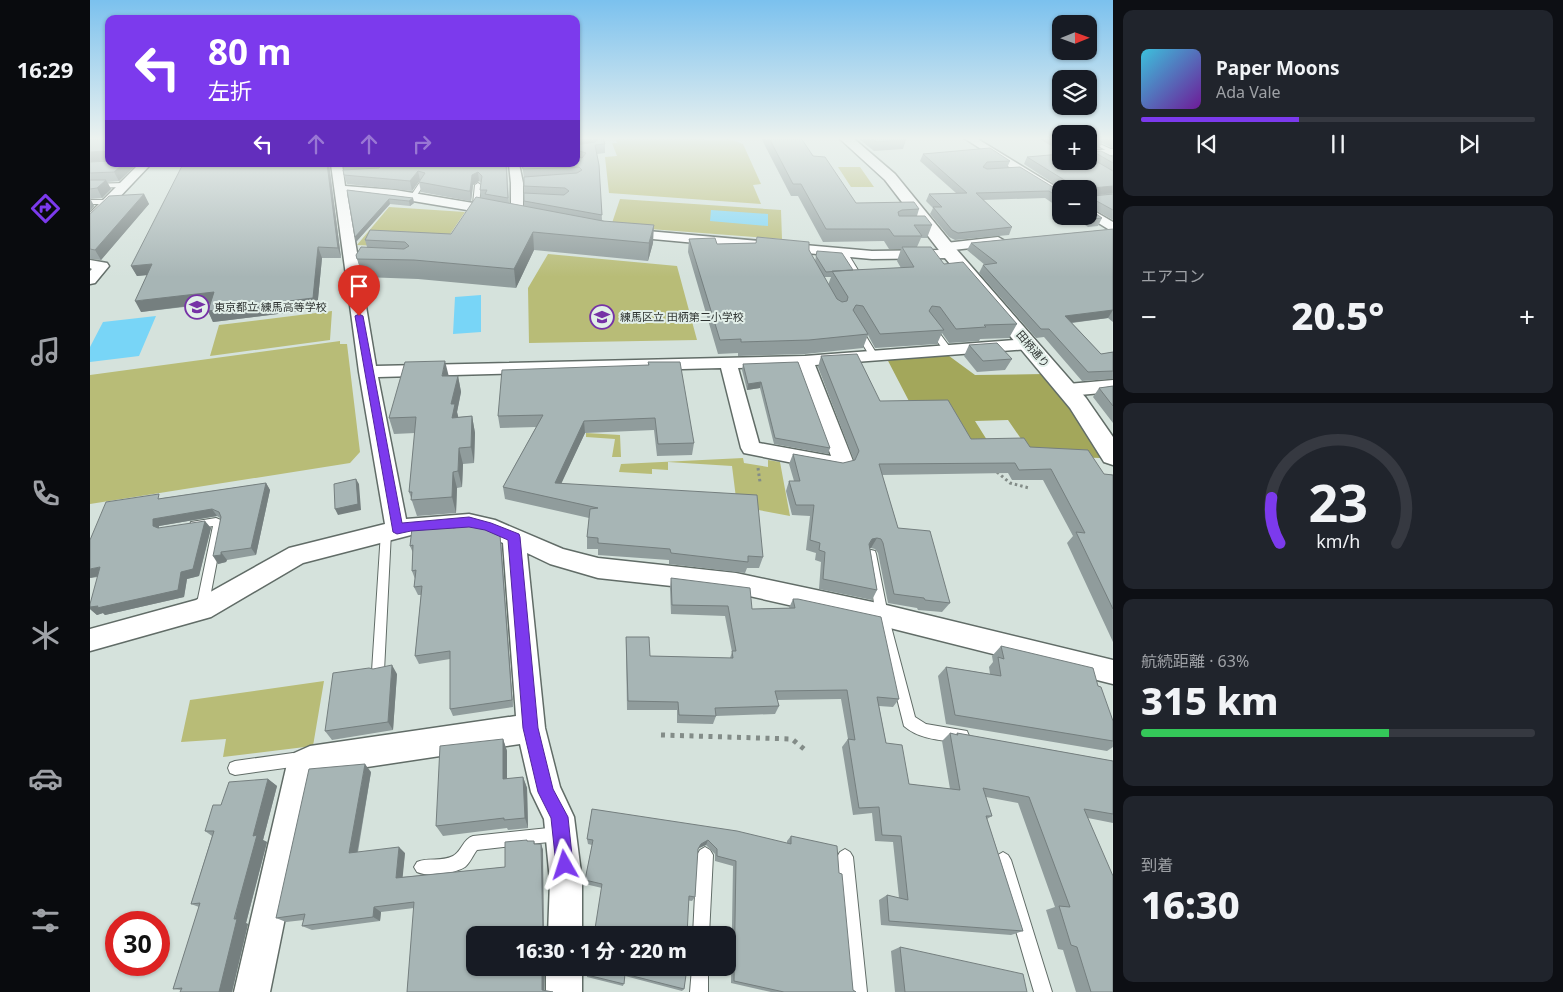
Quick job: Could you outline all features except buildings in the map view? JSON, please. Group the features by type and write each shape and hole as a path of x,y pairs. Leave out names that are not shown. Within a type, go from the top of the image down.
{"street":[{"path":"342,184 355,261 368,372 391,531"},
{"path":"354,184 361,190 534,217"},
{"path":"517,214 522,199 522,184"},
{"name":"田柄通り","path":"894,184 925,225 949,250 1068,390 1112,451"},
{"path":"90,220 124,185"},
{"path":"1097,218 1113,229"},
{"path":"1096,232 1113,229"},
{"path":"610,232 811,253 872,255 949,250 1010,240"},
{"path":"90,264 102,266 90,280"},
{"path":"368,372 806,361 1029,344"},
{"path":"728,364 751,448 838,465 843,464 844,461 806,361"},
{"path":"1068,390 1113,386"},
{"path":"90,640 202,609 297,555 411,526 469,522 487,526 558,557 598,568 736,582 882,615 1099,673"},
{"path":"514,537 531,728 546,792 559,817 566,881 565,926"},
{"path":"252,992 302,764 310,761 531,728"},
{"path":"564,976 564,992"}],"lane":[{"path":"412,197 421,184"},
{"path":"90,186 124,185"},
{"path":"473,207 476,205 478,185"},
{"path":"90,202 107,202"},
{"path":"847,253 847,257 861,280 848,281"},
{"path":"854,323 874,356"},
{"path":"929,324 948,350"},
{"path":"182,528 216,522 219,524 202,609"},
{"path":"378,671 391,531"},
{"path":"871,554 882,615 909,721 914,727 922,730 980,739"},
{"path":"235,768 293,760 302,764"},
{"path":"422,868 446,866 460,861 474,844 561,834"},
{"path":"701,926 704,855"},
{"path":"845,857 858,992"},
{"path":"1003,860 1043,992"},
{"path":"699,992 700,976"}],"path":[{"path":"992,469 1010,482 1029,488"},
{"path":"661,734 792,739 804,749"}],"green space":[{"path":"608,184 759,184 753,185 761,204 609,193"},
{"path":"849,184 872,184 874,187 851,187"},
{"path":"620,199 781,210 782,239 611,226"},
{"path":"389,207 465,212 440,249 357,245"},
{"path":"548,254 677,266 697,340 529,343 528,288"},
{"path":"332,311 330,340 210,356 219,325"},
{"path":"340,341 340,344 347,344 360,452 350,463 90,504 90,375"},
{"path":"945,353 975,375 1044,374 1076,416 1101,458 1033,456 1008,420 975,421 992,448 966,448 911,405 886,357"},
{"path":"586,433 620,435 621,457 612,457 615,439 586,437"},
{"path":"743,458 744,463 768,467 768,460 780,462 790,516 737,506 732,466 668,462 668,470 652,469 652,474 619,472 621,464"},
{"path":"324,681 313,746 223,757 226,739 181,742 190,700"}],"water":[{"path":"711,210 768,214 768,226 710,221"},
{"path":"481,295 481,332 453,334 455,297"},
{"path":"156,316 139,356 90,362 90,347 103,322"}],"place":[{"name":"東京都立 練馬高等学校","path":"197,307"},
{"name":"練馬区立 田柄第二小学校","path":"602,317"}],"route":[{"path":"359,316 397,529 411,526 469,522 487,526 514,537 531,728 546,792 559,817 565,865"}]}
